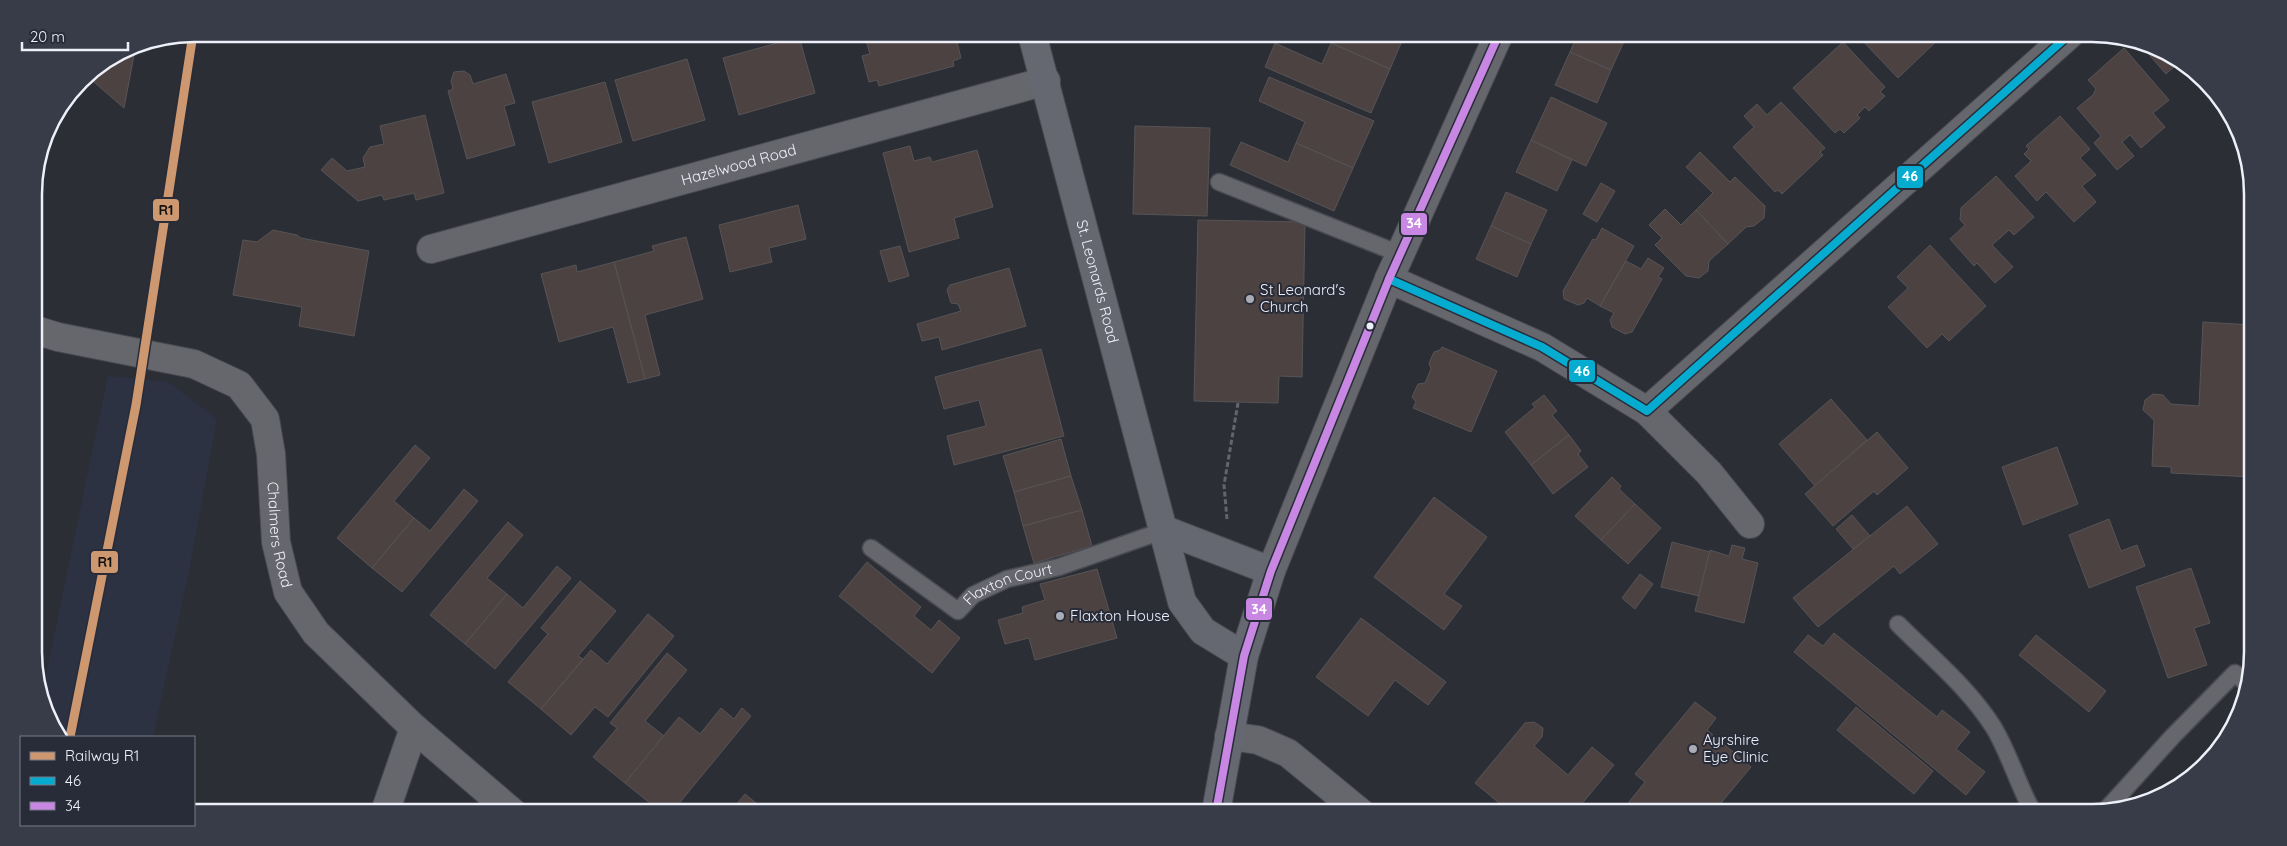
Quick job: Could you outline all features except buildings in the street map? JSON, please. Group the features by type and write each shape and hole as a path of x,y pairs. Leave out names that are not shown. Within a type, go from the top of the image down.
{"main road":[{"name":"St. Leonards Road","path":"1035,43 1165,530 1171,564 1182,602 1204,631 1244,656"},
{"path":"1165,530 1271,571 1244,656 1217,803"}],"street":[{"path":"1271,571 1389,279 1495,43"},
{"path":"1647,411 2060,43"},
{"name":"Hazelwood Road","path":"432,249 1046,81"},
{"path":"1389,279 1542,347 1647,411 1709,473 1750,524"},
{"name":"Chalmers Road","path":"43,332 194,364 240,385 265,419 271,454 276,542 288,592 316,633 414,728 502,804"},
{"path":"388,804 414,728"},
{"path":"1229,736 1258,740 1288,753 1349,803"}],"lane":[{"path":"1219,182 1400,254"},
{"name":"Flaxton Court","path":"871,548 958,611 974,595 1007,580 1059,567 1165,530"},
{"path":"1898,624 1968,692 1980,708 2005,747 2028,803"},
{"path":"2113,802 2173,736 2235,673 2242,680"}],"path":[{"path":"1229,554 1224,485 1238,402"}],"shaded area":[{"path":"108,376 168,382 217,419 190,566 153,736 68,736 58,719 45,680"}],"rail line":[{"name":"R1","path":"70,736 136,405 192,43"}],"transit line":[{"name":"34","path":"1218,803 1244,656 1271,571 1389,279 1495,43"},
{"name":"46","path":"1389,279 1542,347 1647,411 2060,43"}],"place":[{"name":"St Leonard's Church","path":"1250,299"},
{"name":"Flaxton House","path":"1060,616"},
{"name":"Ayrshire Eye Clinic","path":"1693,749"}]}
